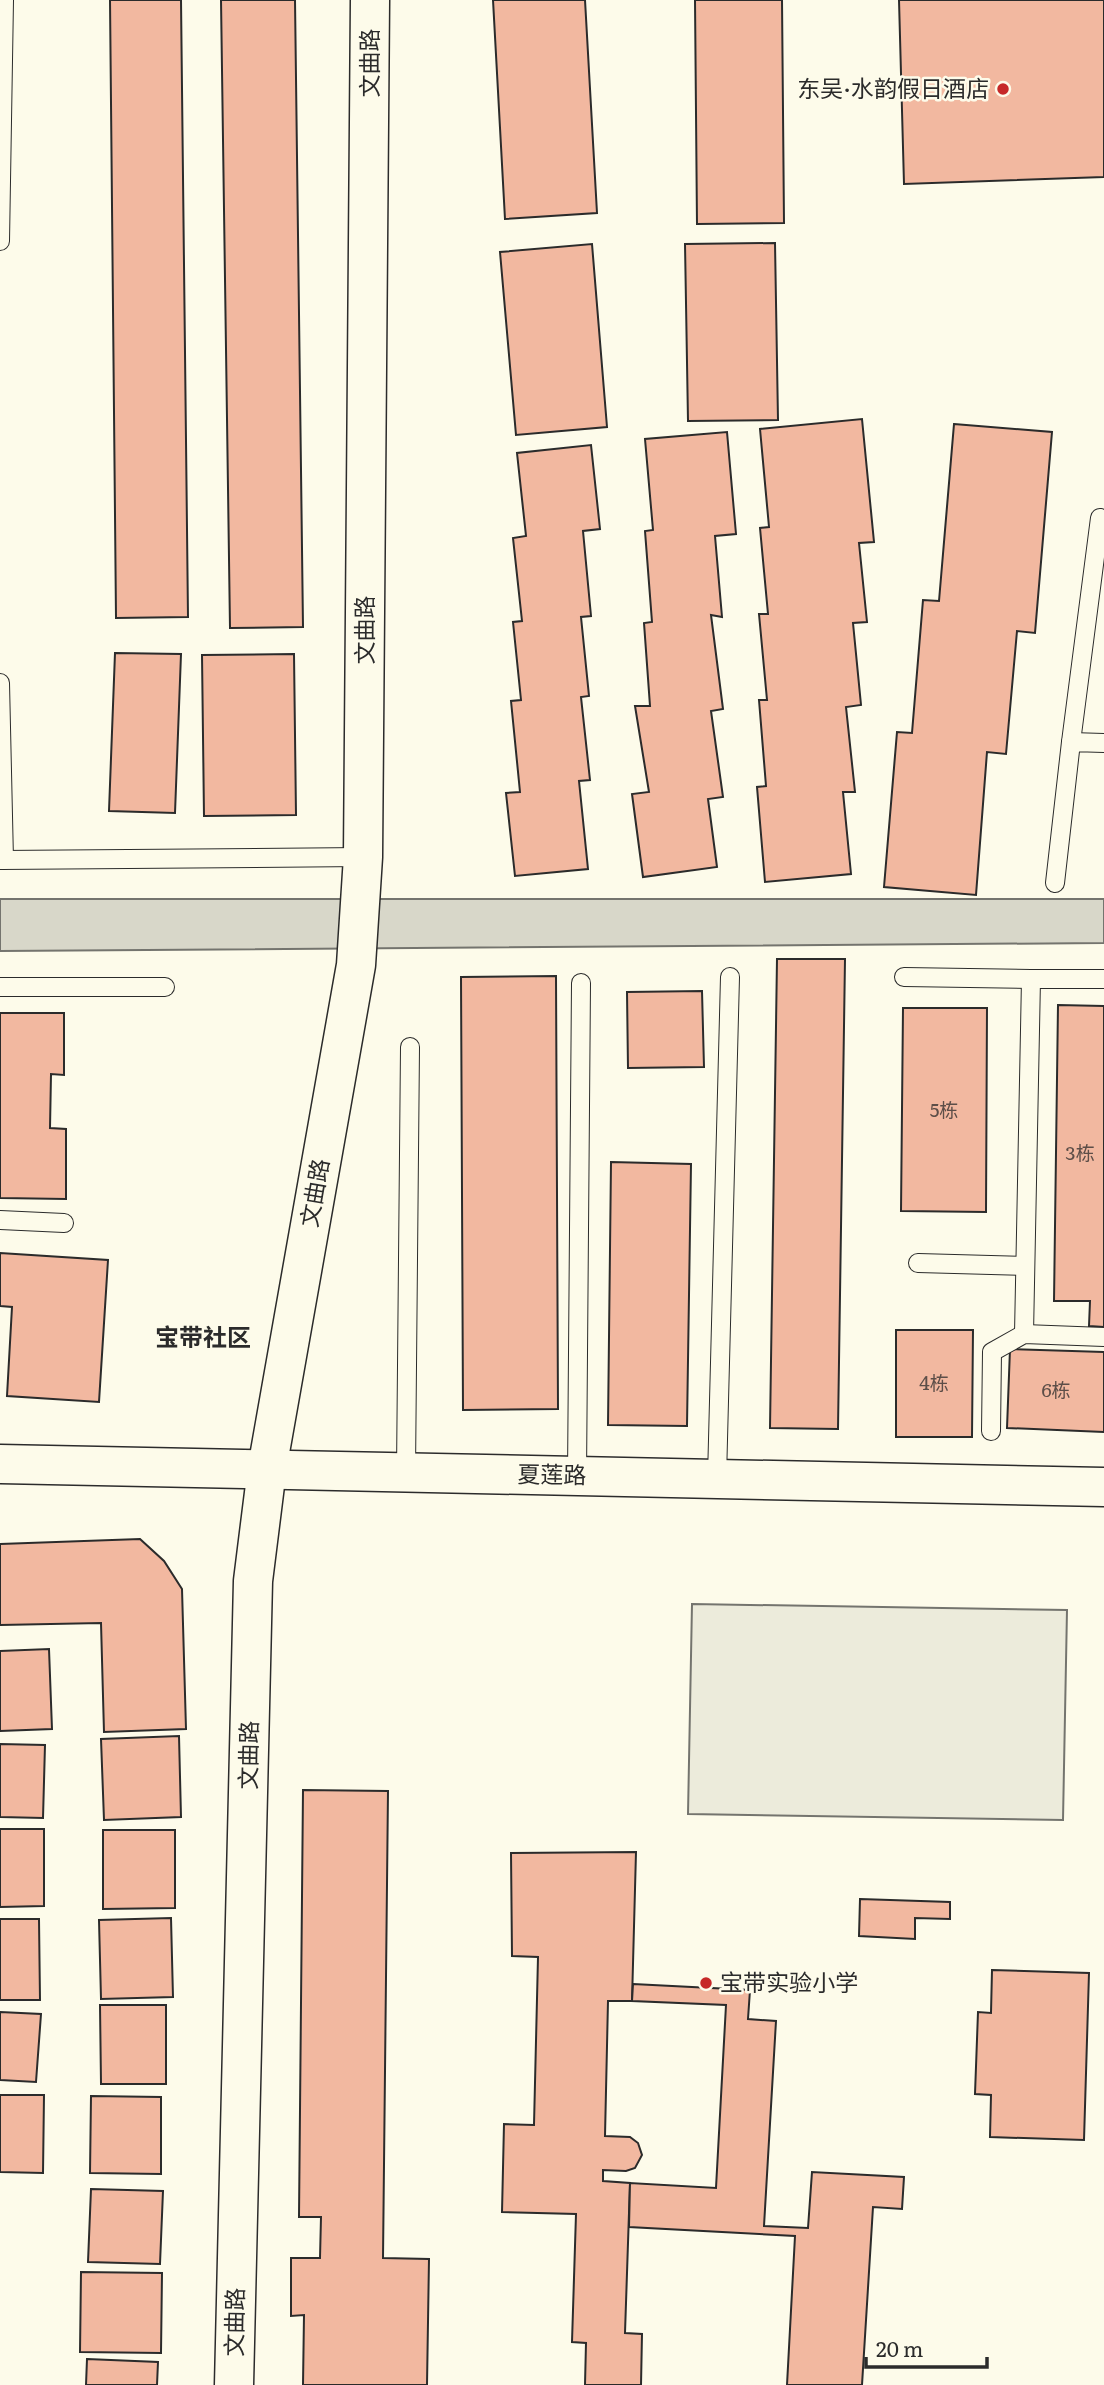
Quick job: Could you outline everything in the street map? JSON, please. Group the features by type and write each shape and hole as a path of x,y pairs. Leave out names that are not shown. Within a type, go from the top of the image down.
{"street":[{"name":"文曲路","path":"234,2385 253,1581 267,1469 355,965 363,869 370,0"},
{"name":"夏莲路","path":"0,1464 1104,1487"}],"lane":[{"path":"0,241 4,0"},
{"path":"1055,883 1100,518"},
{"path":"0,683 2,860 363,869"},
{"path":"1071,742 1104,743"},
{"path":"717,1478 730,977"},
{"path":"904,977 1104,979"},
{"path":"1024,1334 1031,979"},
{"path":"577,1476 581,983"},
{"path":"0,987 165,987"},
{"path":"406,1472 410,1047"},
{"path":"0,1220 64,1223"},
{"path":"918,1263 1025,1266"},
{"path":"991,1431 992,1352 1024,1334 1104,1337"}],"shaded area":[{"path":"0,899 1104,899 1104,943 0,951"},
{"path":"692,1604 1067,1610 1063,1820 688,1814"}],"building":[{"path":"110,0 181,0 188,617 116,618"},
{"path":"221,0 295,0 303,627 230,628"},
{"path":"493,0 585,0 597,213 505,219"},
{"path":"695,0 782,0 784,223 697,224"},
{"name":"东吴·水韵假日酒店","path":"899,0 1104,0 1104,177 904,184"},
{"path":"775,243 778,420 688,421 685,244"},
{"path":"592,244 607,427 516,435 500,252"},
{"path":"862,419 874,542 859,543 867,622 853,623 861,705 846,707 855,792 843,792 851,874 765,882 757,787 766,786 759,700 767,700 759,614 768,614 760,528 769,527 760,429"},
{"path":"954,424 1052,432 1035,633 1017,631 1006,754 987,752 976,895 884,887 897,732 912,733 923,600 939,601"},
{"path":"727,432 736,534 715,536 722,617 711,615 723,709 711,711 723,797 708,799 717,867 643,877 632,794 649,792 635,706 650,706 644,623 652,622 645,531 653,530 645,439"},
{"path":"591,445 600,529 583,531 591,616 581,617 589,696 581,697 590,780 579,781 588,869 515,876 506,793 520,792 511,701 521,700 513,622 522,621 513,538 526,536 517,453"},
{"path":"115,653 181,654 175,813 109,811"},
{"path":"294,654 296,815 204,816 202,655"},
{"path":"777,959 845,959 838,1429 770,1428"},
{"path":"556,976 558,1409 463,1410 461,977"},
{"path":"702,991 704,1067 628,1068 627,992"},
{"path":"1058,1005 1104,1006 1104,1327 1089,1326 1090,1301 1054,1301"},
{"path":"903,1008 987,1008 986,1212 901,1211"},
{"path":"0,1013 64,1013 64,1075 51,1074 50,1128 66,1129 66,1199 0,1198"},
{"path":"611,1162 691,1164 687,1426 608,1425"},
{"path":"0,1253 108,1260 99,1402 7,1396 12,1307 0,1306"},
{"path":"896,1330 973,1330 972,1437 896,1437"},
{"path":"1010,1349 1104,1352 1104,1432 1007,1428"},
{"path":"140,1539 164,1561 182,1589 186,1729 104,1732 101,1623 0,1625 0,1544"},
{"path":"49,1649 52,1729 0,1731 0,1651"},
{"path":"179,1736 181,1817 104,1820 101,1739"},
{"path":"0,1744 45,1745 43,1818 0,1817"},
{"path":"303,1790 388,1791 383,2258 429,2259 427,2385 303,2385 304,2315 291,2316 291,2258 320,2258 321,2217 299,2217"},
{"path":"0,1829 44,1829 44,1906 0,1907"},
{"path":"103,1830 175,1830 175,1908 103,1909"},
{"path":"636,1852 632,2001 608,2001 605,2136 630,2137 638,2143 642,2155 635,2168 626,2171 603,2170 603,2181 630,2183 625,2333 642,2334 641,2385 585,2385 586,2343 572,2342 576,2214 502,2212 504,2124 534,2125 538,1957 512,1956 511,1853"},
{"path":"860,1899 950,1902 950,1919 915,1918 915,1939 859,1936"},
{"path":"171,1918 173,1997 101,1999 99,1920"},
{"path":"0,1919 39,1919 40,2000 0,2000"},
{"path":"992,1970 1089,1973 1084,2140 990,2137 991,2095 975,2094 978,2012 991,2013"},
{"name":"宝带实验小学","path":"633,1984 750,1990 748,2019 776,2021 764,2226 808,2228 812,2172 904,2177 902,2209 873,2207 862,2385 787,2385 795,2236 629,2227 630,2183 716,2188 726,2005 632,2001"},
{"path":"100,2005 166,2005 166,2084 101,2084"},
{"path":"0,2012 41,2014 36,2082 0,2080"},
{"path":"0,2095 44,2095 43,2173 0,2172"},
{"path":"91,2096 161,2097 161,2174 90,2173"},
{"path":"91,2189 163,2191 160,2264 88,2262"},
{"path":"81,2272 162,2273 161,2353 80,2352"},
{"path":"87,2359 158,2362 157,2385 86,2385"}],"place":[{"name":"东吴·水韵假日酒店","path":"1003,89"},
{"name":"宝带实验小学","path":"706,1983"}],"district":[{"name":"宝带社区","path":"203,1338"}]}
